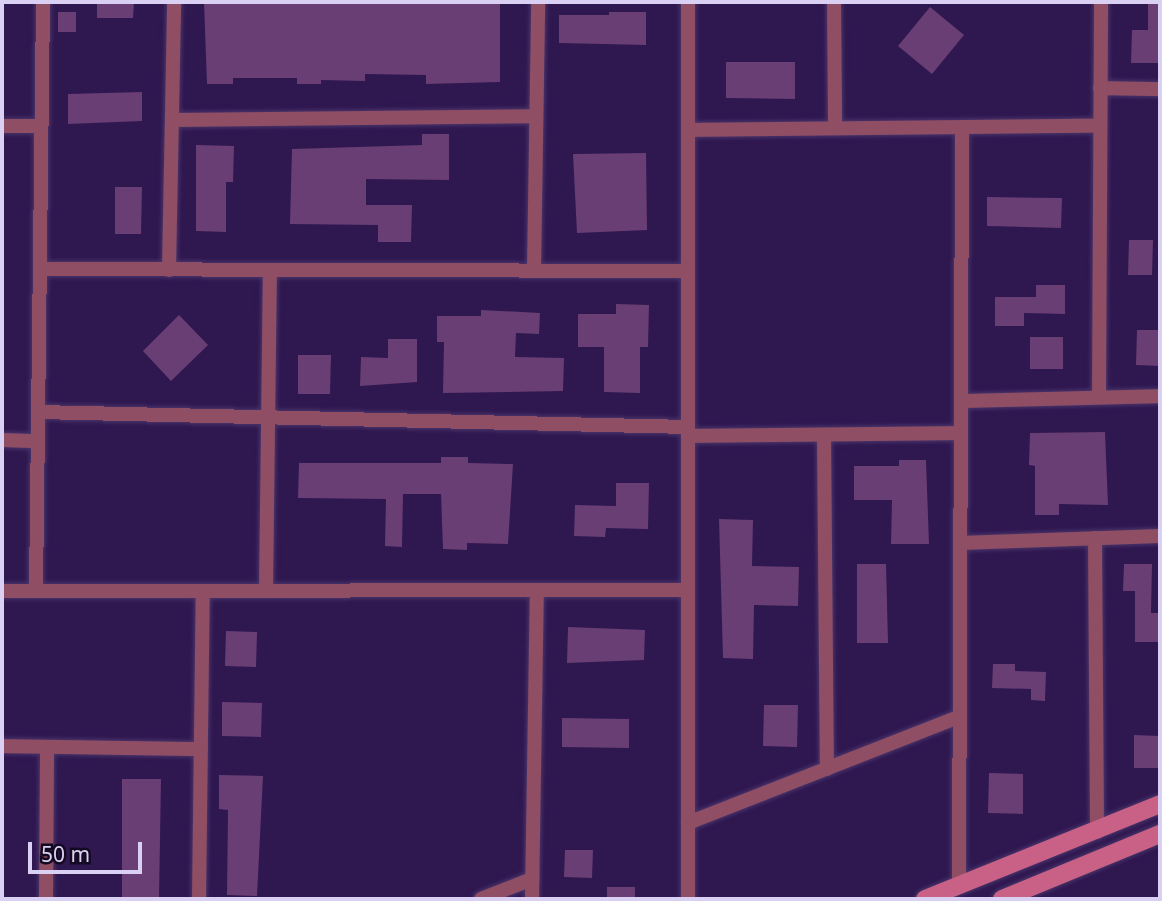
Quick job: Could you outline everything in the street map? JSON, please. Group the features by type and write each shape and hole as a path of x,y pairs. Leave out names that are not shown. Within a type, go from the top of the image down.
{"street":[{"path":"36,591 43,2"},
{"path":"169,270 174,2"},
{"path":"534,270 538,2"},
{"path":"688,2 688,899"},
{"path":"834,2 835,128"},
{"path":"1099,397 1101,2"},
{"path":"1100,88 1160,89"},
{"path":"172,120 537,116"},
{"path":"688,130 1100,125"},
{"path":"2,126 41,126"},
{"path":"959,886 962,127"},
{"path":"40,269 688,271"},
{"path":"266,591 270,270"},
{"path":"961,401 1160,396"},
{"path":"38,412 824,435 961,433"},
{"path":"824,435 827,769"},
{"path":"2,440 38,441"},
{"path":"960,542 1160,536"},
{"path":"1095,538 1097,832"},
{"path":"532,899 537,590"},
{"path":"2,592 688,590"},
{"path":"199,899 203,591"},
{"path":"688,823 959,718"},
{"path":"2,746 201,749"},
{"path":"46,899 47,747"},
{"path":"925,899 1097,832 1160,804"},
{"path":"1002,899 1160,834"},
{"path":"481,899 532,879"}],"building":[{"path":"97,2 134,2 133,18 97,18"},
{"path":"204,2 500,2 500,82 426,84 426,75 365,74 365,81 321,80 321,84 297,84 297,78 233,78 233,84 207,84"},
{"path":"1148,2 1160,2 1160,63 1131,63 1132,30 1148,30"},
{"path":"930,7 964,35 932,74 898,46"},
{"path":"58,12 76,12 76,32 58,32"},
{"path":"609,12 646,12 646,45 559,43 559,15 609,15"},
{"path":"726,62 795,62 795,99 726,98"},
{"path":"142,92 142,121 68,124 68,94"},
{"path":"422,134 449,134 449,180 366,179 366,205 412,205 411,242 378,242 378,225 290,224 292,149 422,145"},
{"path":"196,145 234,146 233,182 226,182 226,232 196,231"},
{"path":"646,153 647,230 577,233 573,154"},
{"path":"115,187 142,187 141,234 115,234"},
{"path":"987,197 1062,198 1061,228 987,226"},
{"path":"1129,240 1153,240 1152,275 1128,275"},
{"path":"1036,285 1065,285 1065,314 1024,313 1024,326 995,326 995,297 1036,297"},
{"path":"616,304 649,305 648,347 640,347 640,393 604,392 604,347 578,347 578,314 616,314"},
{"path":"481,310 540,313 539,334 516,333 515,357 564,358 563,391 443,393 444,342 437,342 437,316 481,316"},
{"path":"179,315 208,345 171,381 143,351"},
{"path":"1137,330 1160,330 1160,366 1136,365"},
{"path":"1030,337 1063,337 1063,369 1030,369"},
{"path":"388,339 417,339 417,382 360,386 361,357 388,358"},
{"path":"298,355 331,355 330,394 298,394"},
{"path":"1105,432 1108,505 1059,504 1059,515 1035,515 1035,466 1029,465 1030,433"},
{"path":"441,457 468,457 468,463 513,464 508,544 467,543 467,550 443,549 441,494 403,494 402,547 385,546 386,499 298,498 299,463 441,463"},
{"path":"899,460 926,460 929,544 891,544 892,500 854,500 854,466 899,466"},
{"path":"616,483 649,483 648,529 606,528 605,537 574,536 575,505 616,506"},
{"path":"719,519 753,520 752,566 799,567 798,606 754,605 753,659 723,658"},
{"path":"857,564 886,564 888,643 857,643"},
{"path":"1124,564 1152,564 1151,613 1160,613 1160,642 1135,642 1135,591 1123,591"},
{"path":"568,627 645,630 644,660 567,663"},
{"path":"226,631 257,632 256,667 225,666"},
{"path":"993,664 1015,664 1015,671 1046,672 1045,701 1031,700 1031,689 992,688"},
{"path":"222,702 262,703 261,737 222,736"},
{"path":"764,705 798,705 797,747 763,746"},
{"path":"562,718 629,719 629,748 562,747"},
{"path":"1134,735 1160,736 1160,768 1134,768"},
{"path":"989,773 1023,774 1023,814 988,813"},
{"path":"219,775 263,776 257,896 227,895 228,810 219,809"},
{"path":"122,779 161,779 159,899 122,899"},
{"path":"565,850 593,850 592,878 564,877"},
{"path":"607,887 635,887 635,899 607,899"}]}
